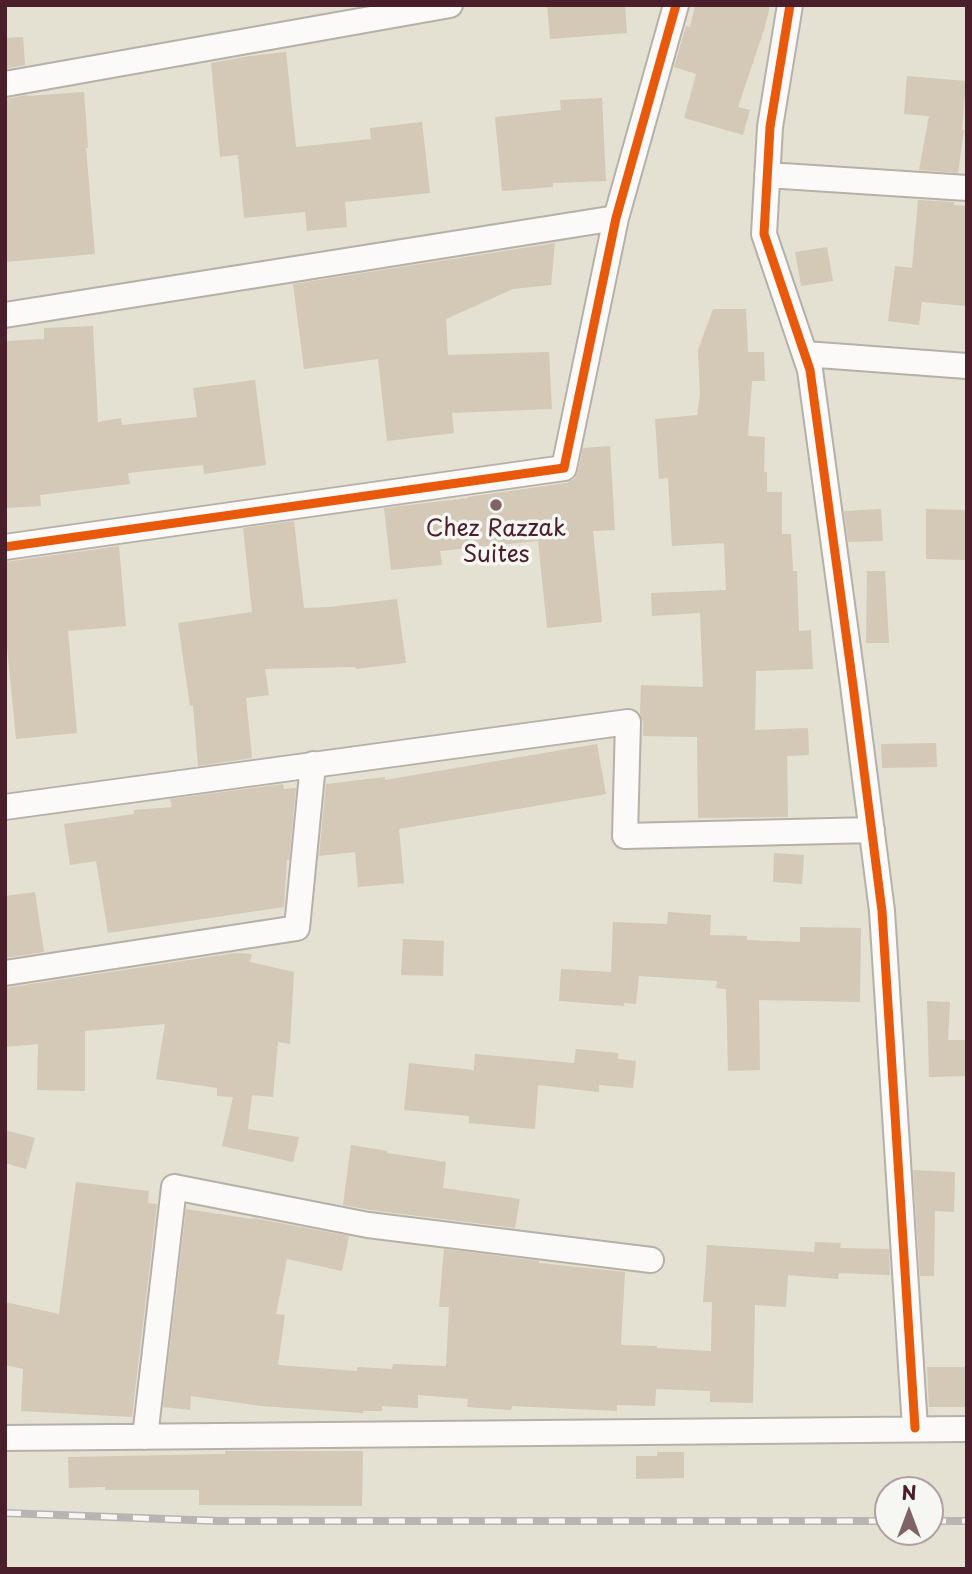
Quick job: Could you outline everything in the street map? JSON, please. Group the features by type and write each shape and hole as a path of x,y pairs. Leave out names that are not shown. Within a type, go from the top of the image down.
{"street":[{"path":"5,84 450,5"},
{"path":"5,547 564,468 616,218 676,5"},
{"path":"790,5 770,127 764,234 810,370 872,830 882,911 915,1428"},
{"path":"767,175 967,188"},
{"path":"5,315 616,218"},
{"path":"804,354 967,366"},
{"path":"5,807 628,722 625,836 872,830"},
{"path":"5,973 297,928 313,764"},
{"path":"145,1437 174,1188 368,1225 651,1260"},
{"path":"5,1438 967,1429"}],"building":[{"path":"547,5 625,5 627,33 550,39"},
{"path":"695,5 770,5 738,107 750,110 743,135 684,118 696,74 674,67 686,26 690,27"},
{"path":"23,37 25,65 5,69 5,38"},
{"path":"286,52 296,147 371,139 370,128 422,122 430,193 345,202 347,227 307,231 305,212 244,218 238,155 220,157 211,63"},
{"path":"907,76 966,81 964,130 958,173 919,170 929,116 904,114"},
{"path":"84,92 95,254 5,262 5,99"},
{"path":"602,98 606,181 553,183 553,187 502,191 495,117 561,110 560,100"},
{"path":"918,200 954,202 954,205 967,206 967,306 922,302 919,325 888,321 895,266 912,268"},
{"path":"555,243 551,285 513,289 446,319 448,355 549,352 552,409 452,413 454,433 387,441 378,359 304,369 293,284"},
{"path":"827,247 833,281 801,286 795,252"},
{"path":"713,309 746,309 748,352 764,352 765,381 752,381 748,436 765,437 764,472 767,472 767,492 782,492 782,534 791,534 793,571 797,571 799,631 811,630 813,669 756,671 755,730 808,728 809,755 787,756 788,817 698,818 697,737 643,736 641,685 703,687 700,613 652,616 651,593 726,590 724,543 672,546 668,478 659,479 655,419 697,415 700,395 698,350"},
{"path":"93,326 98,422 121,418 122,425 197,417 193,388 255,380 266,465 204,474 203,465 128,473 130,484 40,495 41,506 5,508 5,341 44,339 44,328"},
{"path":"610,446 615,530 593,531 602,622 547,628 538,541 440,551 442,565 391,570 384,508 566,483 574,479 578,472 583,448"},
{"path":"881,509 883,541 848,542 844,511"},
{"path":"926,509 967,510 967,560 926,559"},
{"path":"294,521 304,608 397,599 406,663 356,669 265,669 269,695 246,698 252,758 198,766 193,706 190,706 178,623 252,612 243,528"},
{"path":"119,546 126,626 68,631 77,733 16,739 5,627 5,562"},
{"path":"867,571 885,571 889,643 866,643"},
{"path":"936,743 937,767 882,768 881,744"},
{"path":"597,744 606,794 399,829 404,883 358,887 355,852 319,856 326,784 385,777 385,780"},
{"path":"283,784 284,789 296,788 284,907 108,933 96,861 70,865 64,824 134,814 134,810 172,807 170,799"},
{"path":"774,853 804,855 802,884 773,882"},
{"path":"35,892 44,952 5,958 5,896"},
{"path":"668,912 711,915 710,935 747,936 747,940 800,942 800,927 861,928 860,1002 759,1000 760,1070 728,1071 726,989 716,988 717,981 639,976 636,1004 624,1003 624,1006 559,1001 561,969 611,972 613,922 667,924"},
{"path":"403,939 444,941 443,976 401,975"},
{"path":"235,953 252,954 250,962 294,972 290,1044 278,1042 273,1097 252,1095 248,1129 299,1137 293,1162 222,1146 233,1097 217,1096 217,1088 156,1079 165,1024 85,1031 85,1091 37,1090 38,1044 5,1047 5,988"},
{"path":"927,1001 950,1002 948,1040 967,1040 967,1076 929,1077"},
{"path":"576,1049 618,1053 618,1059 636,1061 633,1088 599,1085 599,1092 538,1085 535,1129 469,1123 469,1116 404,1110 409,1063 474,1070 475,1054 574,1063"},
{"path":"5,1130 35,1138 26,1169 5,1163"},
{"path":"351,1145 446,1162 443,1188 520,1199 515,1228 343,1205"},
{"path":"913,1170 955,1172 954,1212 935,1211 934,1276 920,1276"},
{"path":"76,1182 149,1191 148,1203 157,1204 132,1417 21,1411 23,1369 5,1365 5,1302 59,1314"},
{"path":"186,1209 349,1236 342,1271 287,1259 276,1314 285,1315 278,1365 357,1371 357,1367 392,1369 393,1364 446,1366 449,1307 439,1307 444,1249 625,1272 621,1345 657,1348 711,1351 712,1302 703,1302 707,1245 814,1252 815,1242 841,1243 840,1248 889,1249 890,1275 839,1273 838,1279 788,1275 786,1307 755,1305 753,1403 710,1402 710,1391 656,1389 655,1406 617,1405 617,1411 512,1406 511,1410 467,1407 468,1399 418,1395 418,1408 382,1406 382,1411 363,1413 261,1406 191,1396 190,1410 163,1407"},
{"path":"927,1367 967,1367 967,1407 929,1407"},
{"path":"225,1451 363,1451 362,1506 199,1505 199,1490 69,1488 68,1457 225,1454"},
{"path":"657,1452 684,1452 684,1478 636,1479 636,1456 657,1456"}],"railway":[{"path":"5,1513 219,1521 874,1521"},
{"path":"944,1521 967,1521"}],"cycle path":[{"path":"5,547 564,468 616,218 676,5"},
{"path":"790,5 770,127 764,234 810,370 882,911 915,1428"}],"place":[{"name":"Chez Razzak Suites","path":"496,505"}]}
